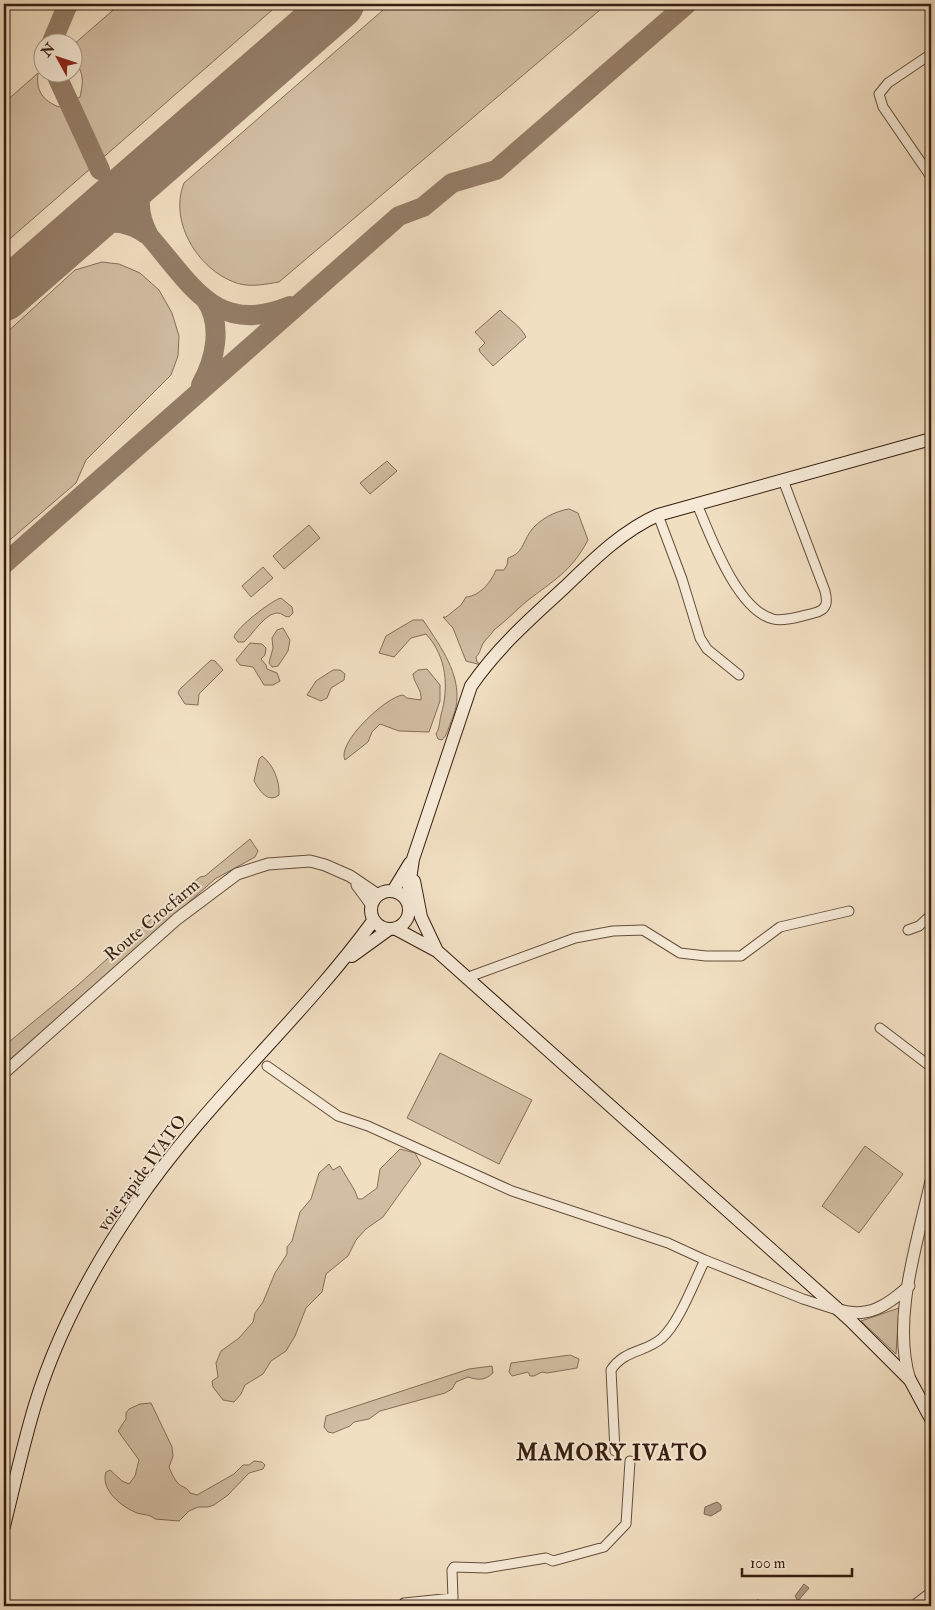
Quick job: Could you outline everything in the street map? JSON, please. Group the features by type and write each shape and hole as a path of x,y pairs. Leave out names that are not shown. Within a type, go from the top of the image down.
{"main road":[{"path":"342,964 392,929 403,924 408,917 413,859 471,686 485,665 530,619 619,538 633,528 658,515 931,439"},
{"path":"413,859 393,891 374,899 370,913 373,921 380,927 392,929 437,951"},
{"path":"413,859 414,881 421,917 437,951"},
{"path":"393,891 401,894 437,951 839,1310 910,1380 931,1419"},
{"path":"342,964 373,921"},
{"name":"voie rapide IVATO","path":"4,1526 35,1405 45,1377 82,1296 116,1234 135,1205 197,1126 342,964"}],"street":[{"path":"931,54 888,83 878,94 883,107 931,178"},
{"path":"697,504 730,579 759,612 770,619 778,620 817,612 825,608 828,602 783,480"},
{"path":"658,515 682,579 700,638 707,649 739,676"},
{"name":"Route Crocfarm","path":"4,1073 177,919 238,874 268,864 310,861 326,864 350,876 374,899"},
{"path":"466,978 575,938 612,932 643,930 680,953 706,956 741,956 780,926 849,911"},
{"path":"908,930 919,926 931,915"},
{"path":"880,1028 931,1067"},
{"path":"267,1066 338,1116 368,1126 512,1191 668,1243 803,1300 858,1314 878,1309 909,1286"},
{"path":"910,1380 903,1352 905,1309 931,1181"},
{"path":"615,1451 610,1370 623,1356 656,1342 670,1329 705,1260"},
{"path":"403,1606 404,1603 453,1598 452,1570 454,1567 486,1568 546,1558 553,1561 604,1547 626,1524 630,1461"},
{"path":"914,1606 931,1592"}],"shaded area":[{"path":"120,4 279,4 4,244 4,103 32,78 32,82 38,82 39,90 44,98 59,107 80,97 82,87 82,37"},
{"path":"390,4 607,4 279,282 250,285 240,284 225,278 200,258 184,230 180,214 180,198 184,183"},
{"path":"102,262 119,264 140,273 159,290 172,313 179,336 178,356 171,375 86,460 76,483 4,545 4,335 75,270"},
{"path":"500,310 518,326 526,337 493,366 480,352 479,349 485,343 475,332"},
{"path":"387,461 397,471 370,494 360,483"},
{"path":"569,509 578,513 588,540 582,551 561,575 494,630 484,642 476,657 477,662 481,665 466,661 453,628 443,617 446,617 461,605 466,597 476,594 484,588 496,570 504,570 508,558 517,554 530,532 542,520"},
{"path":"309,525 320,538 284,569 273,556"},
{"path":"263,567 273,578 251,597 242,586"},
{"path":"281,598 292,607 293,613 289,617 279,613 268,616 244,642 238,642 234,637 241,627 263,609"},
{"path":"413,620 423,620 446,657 454,677 457,698 456,707 446,735 442,740 438,739 436,734 444,704 445,683 442,662 433,643 426,634 411,638 394,657 379,653 386,636"},
{"path":"283,628 290,640 288,651 278,666 272,667 269,663 273,648 272,638 277,630"},
{"path":"250,643 262,644 266,648 265,655 261,659 267,669 277,673 280,681 273,685 264,685 253,667 240,665 236,660"},
{"path":"211,660 215,661 223,670 199,694 198,705 185,704 178,693 180,689"},
{"path":"427,669 440,685 440,701 429,732 399,731 380,724 372,732 368,742 345,760 344,752 355,732 386,703 403,695 407,698 421,700 413,674 418,670"},
{"path":"333,670 340,670 345,674 344,680 331,688 327,698 321,701 307,695 316,681"},
{"path":"262,756 272,768 277,779 279,795 275,797 271,798 264,795 254,781 259,759"},
{"path":"250,839 258,851 255,857 215,879 4,1066 4,1046 78,985 184,890 200,877 205,876"},
{"path":"440,1053 532,1100 499,1164 407,1118"},
{"path":"865,1146 903,1174 859,1233 822,1206"},
{"path":"400,1149 415,1153 421,1164 383,1217 366,1229 356,1240 348,1256 326,1274 322,1292 306,1308 295,1336 286,1351 271,1361 263,1374 245,1385 241,1394 234,1402 223,1400 213,1387 212,1381 218,1377 216,1363 221,1351 239,1338 253,1322 255,1313 263,1302 275,1273 287,1254 287,1247 292,1241 300,1212 311,1199 319,1173 329,1164 333,1170 340,1166 358,1199 362,1199 377,1188 380,1169"},
{"path":"899,1308 896,1354 861,1321"},
{"path":"570,1355 579,1359 577,1368 547,1373 542,1372 534,1376 530,1376 528,1372 512,1376 509,1372 511,1363"},
{"path":"492,1366 493,1373 484,1379 468,1377 456,1382 452,1389 445,1393 380,1411 369,1419 354,1422 350,1426 333,1433 328,1432 324,1427 326,1416 469,1369"},
{"path":"151,1403 172,1447 173,1456 169,1467 179,1484 190,1493 197,1495 234,1474 243,1465 249,1465 254,1461 262,1462 265,1465 263,1469 249,1473 228,1495 214,1505 198,1507 189,1511 179,1521 155,1519 125,1507 109,1491 105,1479 106,1472 110,1470 122,1481 129,1484 135,1476 139,1460 118,1431 126,1419 126,1413 129,1409 140,1404"},
{"path":"717,1502 721,1505 721,1510 711,1516 704,1514 705,1507"},
{"path":"804,1584 809,1588 798,1601 795,1596"}],"taxiway":[{"path":"56,32 68,4"},
{"path":"4,564 399,216 423,207 452,183 496,170 687,4"},
{"path":"60,82 100,170"},
{"path":"151,169 146,177 141,194 140,210 142,219 149,236 193,288 208,301 224,310 243,315 264,314 290,306"},
{"path":"76,233 95,225 113,222 131,226 149,236"},
{"path":"201,385 210,365 216,332 211,310 206,300"}],"runway":[{"path":"4,296 339,4"}],"district":[{"name":"MAMORY IVATO","path":"612,1453"}]}
